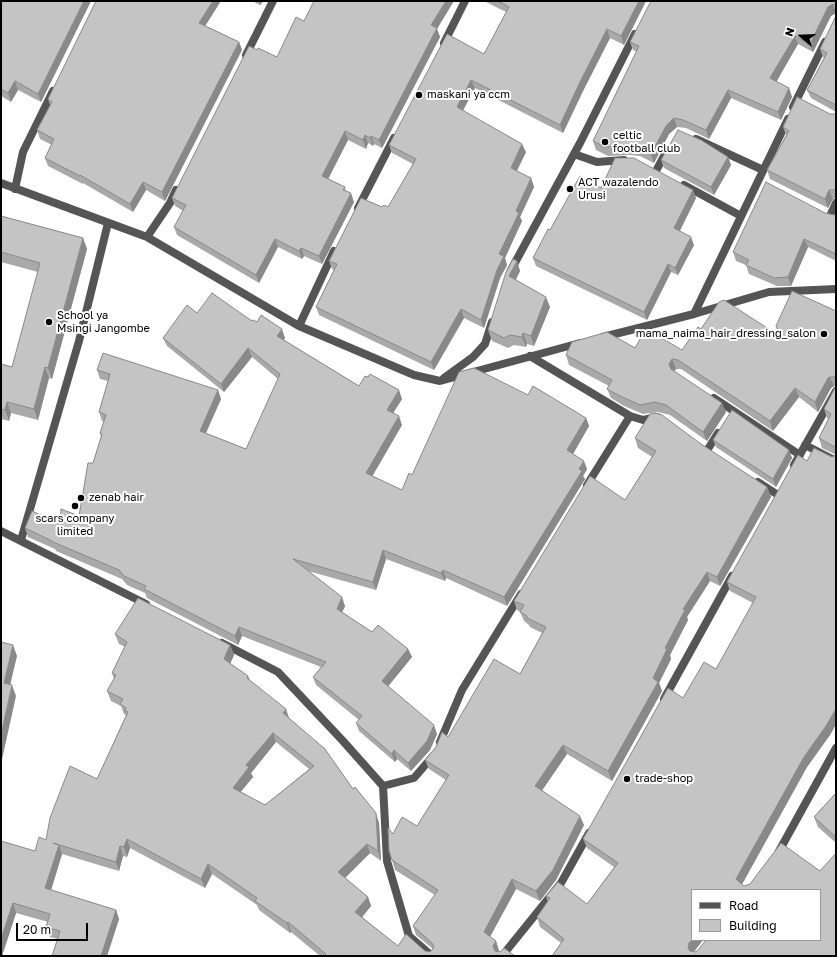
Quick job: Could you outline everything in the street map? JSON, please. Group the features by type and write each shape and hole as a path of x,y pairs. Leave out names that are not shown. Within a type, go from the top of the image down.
{"street":[{"path":"241,64 274,1"},
{"path":"440,50 466,1"},
{"path":"505,280 574,154 637,30"},
{"path":"694,314 741,216 762,181 763,170 801,99 829,33"},
{"path":"15,189 23,152 57,83"},
{"path":"354,215 397,134"},
{"path":"691,136 763,170"},
{"path":"656,171 671,144"},
{"path":"574,154 597,162 634,160"},
{"path":"676,181 741,216"},
{"path":"147,237 170,203 181,182"},
{"path":"1,183 147,237 299,326 414,375 440,381 530,356 694,314 768,292 836,289"},
{"path":"830,215 836,203"},
{"path":"20,540 79,341 108,223"},
{"path":"299,326 340,241"},
{"path":"440,381 473,357 485,344 494,316"},
{"path":"530,356 630,416 643,420 659,417 664,418"},
{"path":"789,475 836,390"},
{"path":"708,395 729,417 800,455"},
{"path":"582,494 630,416"},
{"path":"708,449 729,417"},
{"path":"805,445 836,461"},
{"path":"752,478 778,495"},
{"path":"1,531 152,606"},
{"path":"658,710 735,571"},
{"path":"383,786 414,778 435,753 462,690 526,585"},
{"path":"214,639 278,672 383,786 387,861 409,936 432,956"},
{"path":"771,862 779,851 836,748"},
{"path":"502,956 561,883 592,827"}],"building":[{"path":"1,1 84,1 38,94 15,81 8,93 1,89"},
{"path":"96,1 213,1 199,23 239,42 162,192 143,182 130,204 80,175 45,158 54,139 37,130 52,102 48,99"},
{"path":"314,1 446,1 431,25 437,28 379,140 365,135 363,140 345,131 322,176 345,187 343,190 351,193 319,256 301,248 299,251 275,239 256,275 174,227 186,205 172,198 249,46 257,50 258,48 277,57 296,17 304,21"},
{"path":"498,1 639,1 621,36 607,29 560,125 471,80 457,107 522,144 511,168 531,178 516,211 519,213 499,254 504,256 497,270 481,320 461,309 431,362 316,307 337,264 329,261 361,198 382,207 384,205 388,207 416,159 389,145 447,34 484,54 509,7"},
{"path":"651,1 836,1 836,6 833,4 828,7 810,44 795,36 770,78 789,88 778,112 728,90 706,130 683,120 674,118 666,126 651,154 637,147 605,147 593,141 639,46 630,42"},
{"path":"836,16 836,105 807,90 827,53 820,49"},
{"path":"797,97 830,114 836,114 836,190 829,190 825,199 767,170 789,131 783,127"},
{"path":"678,130 701,140 728,157 711,187 661,160"},
{"path":"615,158 634,158 693,190 674,228 691,237 675,268 668,264 644,312 533,258 548,229 550,230 580,176 601,188"},
{"path":"766,182 825,213 834,215 836,213 836,254 804,239 788,277 774,278 746,265 749,260 733,252"},
{"name":"School ya Msingi Jangombe","path":"1,216 83,238 48,368 45,367 34,409 7,402 5,410 1,409 1,364 12,367 40,263 1,252"},
{"path":"513,259 517,261 509,276 546,297 531,336 523,333 522,337 510,335 504,338 488,330 506,272"},
{"path":"792,291 836,311 836,378 828,378 815,402 795,388 770,421 678,360 672,359 669,364 671,369 722,403 703,432 666,405 655,402 640,405 607,389 612,380 566,355 572,342 607,332 635,348 646,329 682,350 698,327 701,329 719,302 724,300 781,337 776,326"},
{"path":"212,293 252,321 257,322 261,315 282,329 277,336 359,386 365,376 368,377 370,374 399,390 387,410 399,416 366,473 402,490 409,473 412,475 459,372 474,368 528,395 533,386 586,418 567,450 584,461 579,469 582,471 504,597 443,570 441,573 383,550 373,582 293,559 342,597 337,609 372,632 378,625 408,649 382,681 434,725 427,741 408,763 394,750 392,754 356,723 362,716 313,677 326,662 239,627 235,636 144,589 146,586 124,576 119,570 53,542 25,528 32,511 60,524 61,509 79,516 88,463 93,463 106,415 99,412 110,374 97,370 103,353 218,390 200,431 246,449 280,374 248,348 221,384 163,338 187,305 197,313"},
{"path":"836,386 836,448 819,438 831,414 824,409"},
{"path":"732,410 789,450 773,479 713,440"},
{"path":"655,413 662,415 701,444 767,487 717,577 707,572 683,609 685,610 665,648 667,649 653,678 658,682 608,771 563,745 535,786 580,816 553,870 536,891 512,879 484,932 496,941 493,946 495,951 500,952 504,948 515,956 326,956 326,954 288,922 287,923 255,901 257,898 208,864 201,879 127,839 124,847 120,846 116,862 53,843 59,845 45,888 116,910 101,956 52,956 60,931 46,927 50,914 13,903 1,939 1,841 35,851 39,837 46,840 50,818 70,766 97,779 128,712 125,711 126,708 120,704 123,699 107,691 116,675 112,673 127,642 115,634 138,598 230,645 224,659 248,676 247,678 286,709 283,713 325,749 353,789 355,787 376,813 378,851 367,844 338,872 368,897 355,912 398,946 406,934 425,951 430,952 434,947 432,943 413,926 438,890 392,860 389,851 388,828 393,834 402,817 417,826 449,775 425,760 436,747 442,732 448,737 494,659 520,674 546,627 527,618 527,616 520,612 524,605 514,601 590,476 625,500 656,451 635,438 650,414","holes":["273,733 314,766 265,805 233,788 249,767 246,765"]},
{"path":"814,448 832,457 836,455 836,709 804,757 736,879 744,886 750,884 781,843 820,871 836,853 836,956 552,956 564,939 537,917 550,898 546,896 558,882 587,904 618,863 583,839 668,688 683,698 704,662 716,669 756,597 727,582 798,455 807,461"},
{"path":"1,642 13,645 4,683 12,685 1,735"},
{"path":"836,793 836,837 814,817"}],"place":[{"name":"maskani ya ccm","path":"419,95"},
{"name":"celtic football club","path":"605,142"},
{"name":"ACT wazalendo Urusi","path":"570,189"},
{"name":"School ya Msingi Jangombe","path":"49,322"},
{"name":"mama_naima_hair_dressing_salon","path":"824,334"},
{"name":"zenab hair","path":"81,498"},
{"name":"scars company limited","path":"75,506"},
{"name":"trade-shop","path":"627,779"}]}
